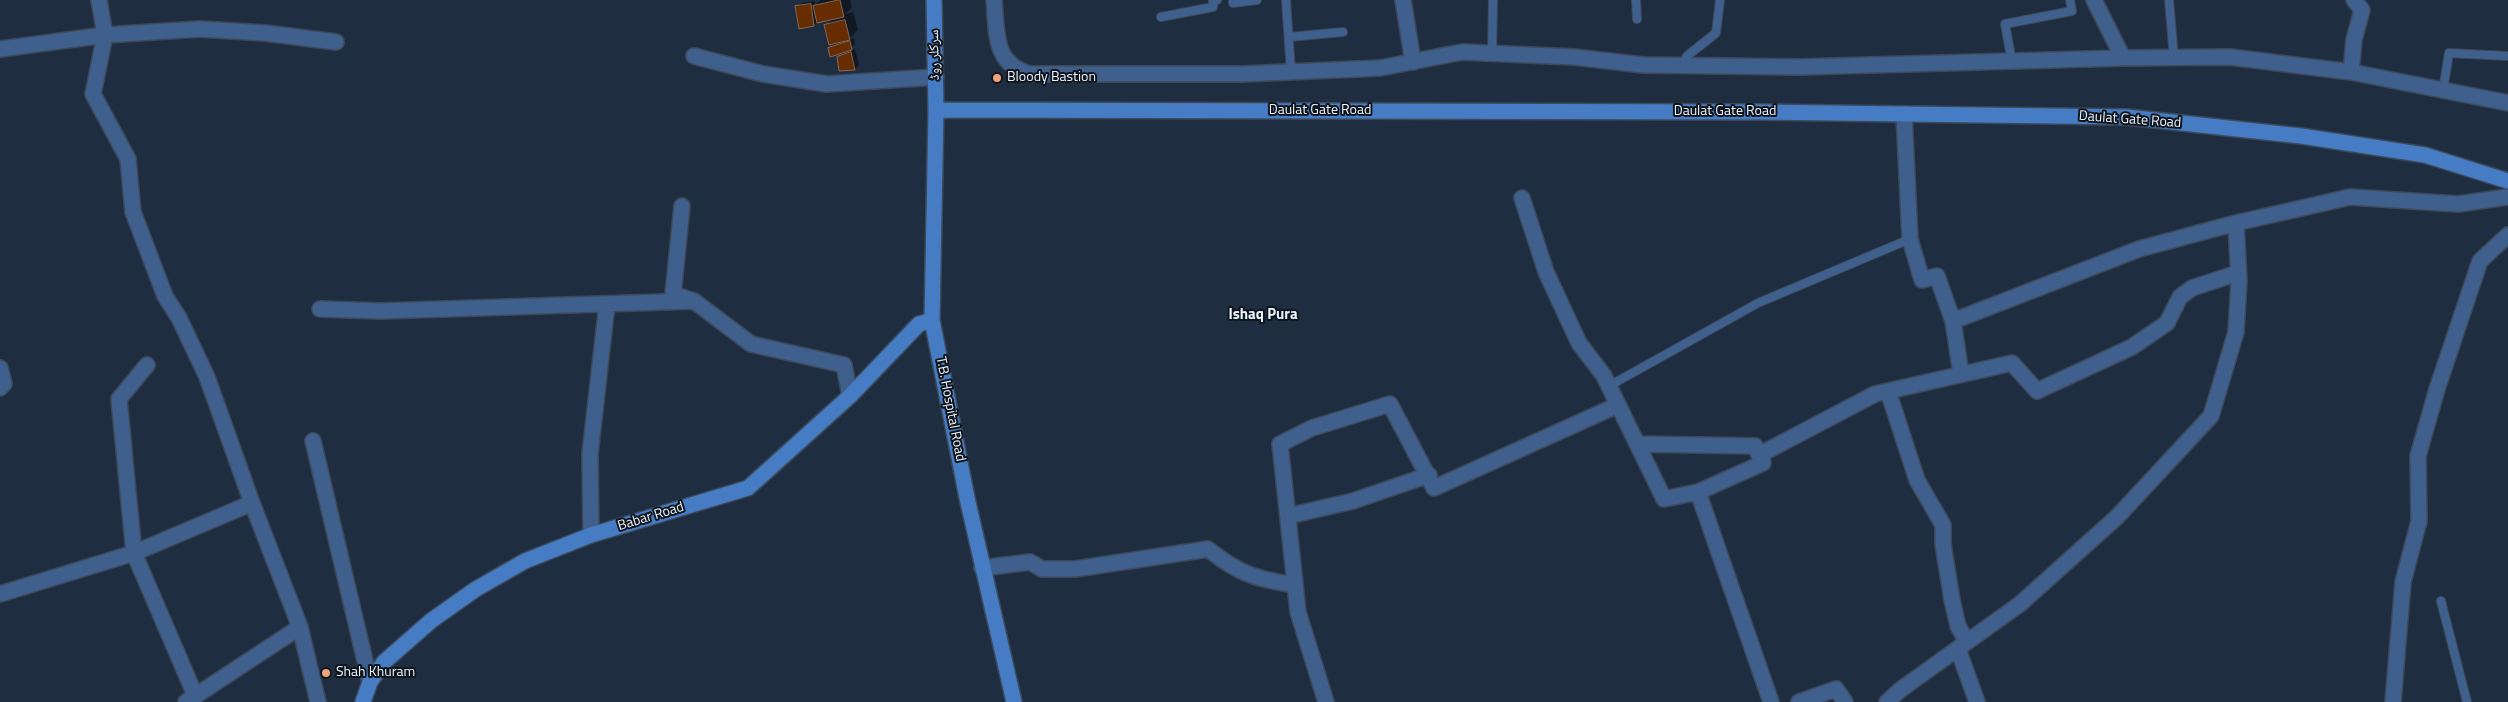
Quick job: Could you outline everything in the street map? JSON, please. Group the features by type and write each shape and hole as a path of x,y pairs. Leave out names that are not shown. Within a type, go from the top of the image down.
{"main road":[{"name":"سرکلر روڈ","path":"934,0 936,110"},
{"name":"Daulat Gate Road","path":"936,110 1904,114 2126,117 2247,129 2425,155 2508,181"},
{"name":"T.B. Hospital Road","path":"936,110 932,320 982,568 1014,702"},
{"name":"Babar Road","path":"363,702 370,682 384,662 432,620 476,589 525,561 591,535 748,488 850,396 919,324 932,320"}],"street":[{"path":"99,0 105,34 93,94 128,159 133,212 165,296 179,318 207,377 300,627 318,702"},
{"path":"994,0 1000,48 1006,61 1018,71 1030,74 1291,72 1380,68 1462,52 1574,56 1643,66 1799,67 2230,57 2351,72 2508,103"},
{"path":"1403,0 1413,62"},
{"path":"2094,0 2123,58"},
{"path":"2351,72 2354,40 2362,10 2354,0"},
{"path":"0,49 105,34 200,29 265,33 336,42"},
{"path":"694,56 763,74 827,84 936,77"},
{"path":"1904,114 1910,239 1922,280 1937,276 1953,321 1961,374"},
{"path":"1953,321 2139,249 2236,223 2350,197 2458,204 2508,197"},
{"path":"1522,198 1546,272 1558,299 1579,343 1604,376 1664,500 1698,492 1763,463 1755,446 1637,444"},
{"path":"682,206 673,294 694,301 751,344 844,365 850,396"},
{"path":"1887,702 1900,690 2020,604 2117,517 2211,416 2236,332 2238,272 2236,223"},
{"path":"2393,702 2403,582 2419,521 2418,456 2437,389 2480,261 2508,235"},
{"path":"1759,455 1875,394 1961,374 2012,363 2037,391 2132,347 2167,323 2180,297 2192,288 2238,272"},
{"path":"320,310 694,301"},
{"path":"591,535 590,454 607,304"},
{"path":"147,365 119,399 134,553 191,698 300,627"},
{"path":"0,368 4,384 0,388"},
{"path":"1888,391 1917,480 1943,525 1943,544 1952,600 1977,702"},
{"path":"1326,702 1300,620 1280,444 1312,428 1390,404 1429,475 1434,488 1618,405"},
{"path":"313,441 370,682"},
{"path":"1288,516 1353,501 1429,475"},
{"path":"1698,492 1771,702"},
{"path":"0,594 134,553 252,502"},
{"path":"982,568 1030,562 1042,569 1074,569 1208,549 1231,568 1260,580 1295,585"},
{"path":"1799,702 1836,689 1845,702"}],"lane":[{"path":"1161,17 1213,7 1213,1 1217,0"},
{"path":"1233,0 1233,3 1257,0"},
{"path":"1286,0 1291,72"},
{"path":"1492,54 1493,0"},
{"path":"1636,0 1637,19"},
{"path":"1682,66 1686,56 1716,33 1720,0"},
{"path":"2012,62 2005,24 2072,11 2070,0"},
{"path":"2169,0 2174,58"},
{"path":"1288,37 1343,32"},
{"path":"2442,90 2449,53 2508,56"},
{"path":"1609,386 1758,303 1910,239"},
{"path":"2441,601 2467,702"}],"building":[{"path":"840,0 844,17 817,23 813,6"},
{"path":"811,4 814,26 799,29 795,6"},
{"path":"845,20 850,40 829,45 824,25"},
{"path":"850,41 852,50 830,57 828,48"},
{"path":"851,52 855,70 839,71 837,57"}],"place":[{"name":"Bloody Bastion","path":"997,78"},
{"name":"Shah Khuram","path":"326,673"}],"district":[{"name":"Ishaq Pura","path":"1263,315"}]}
